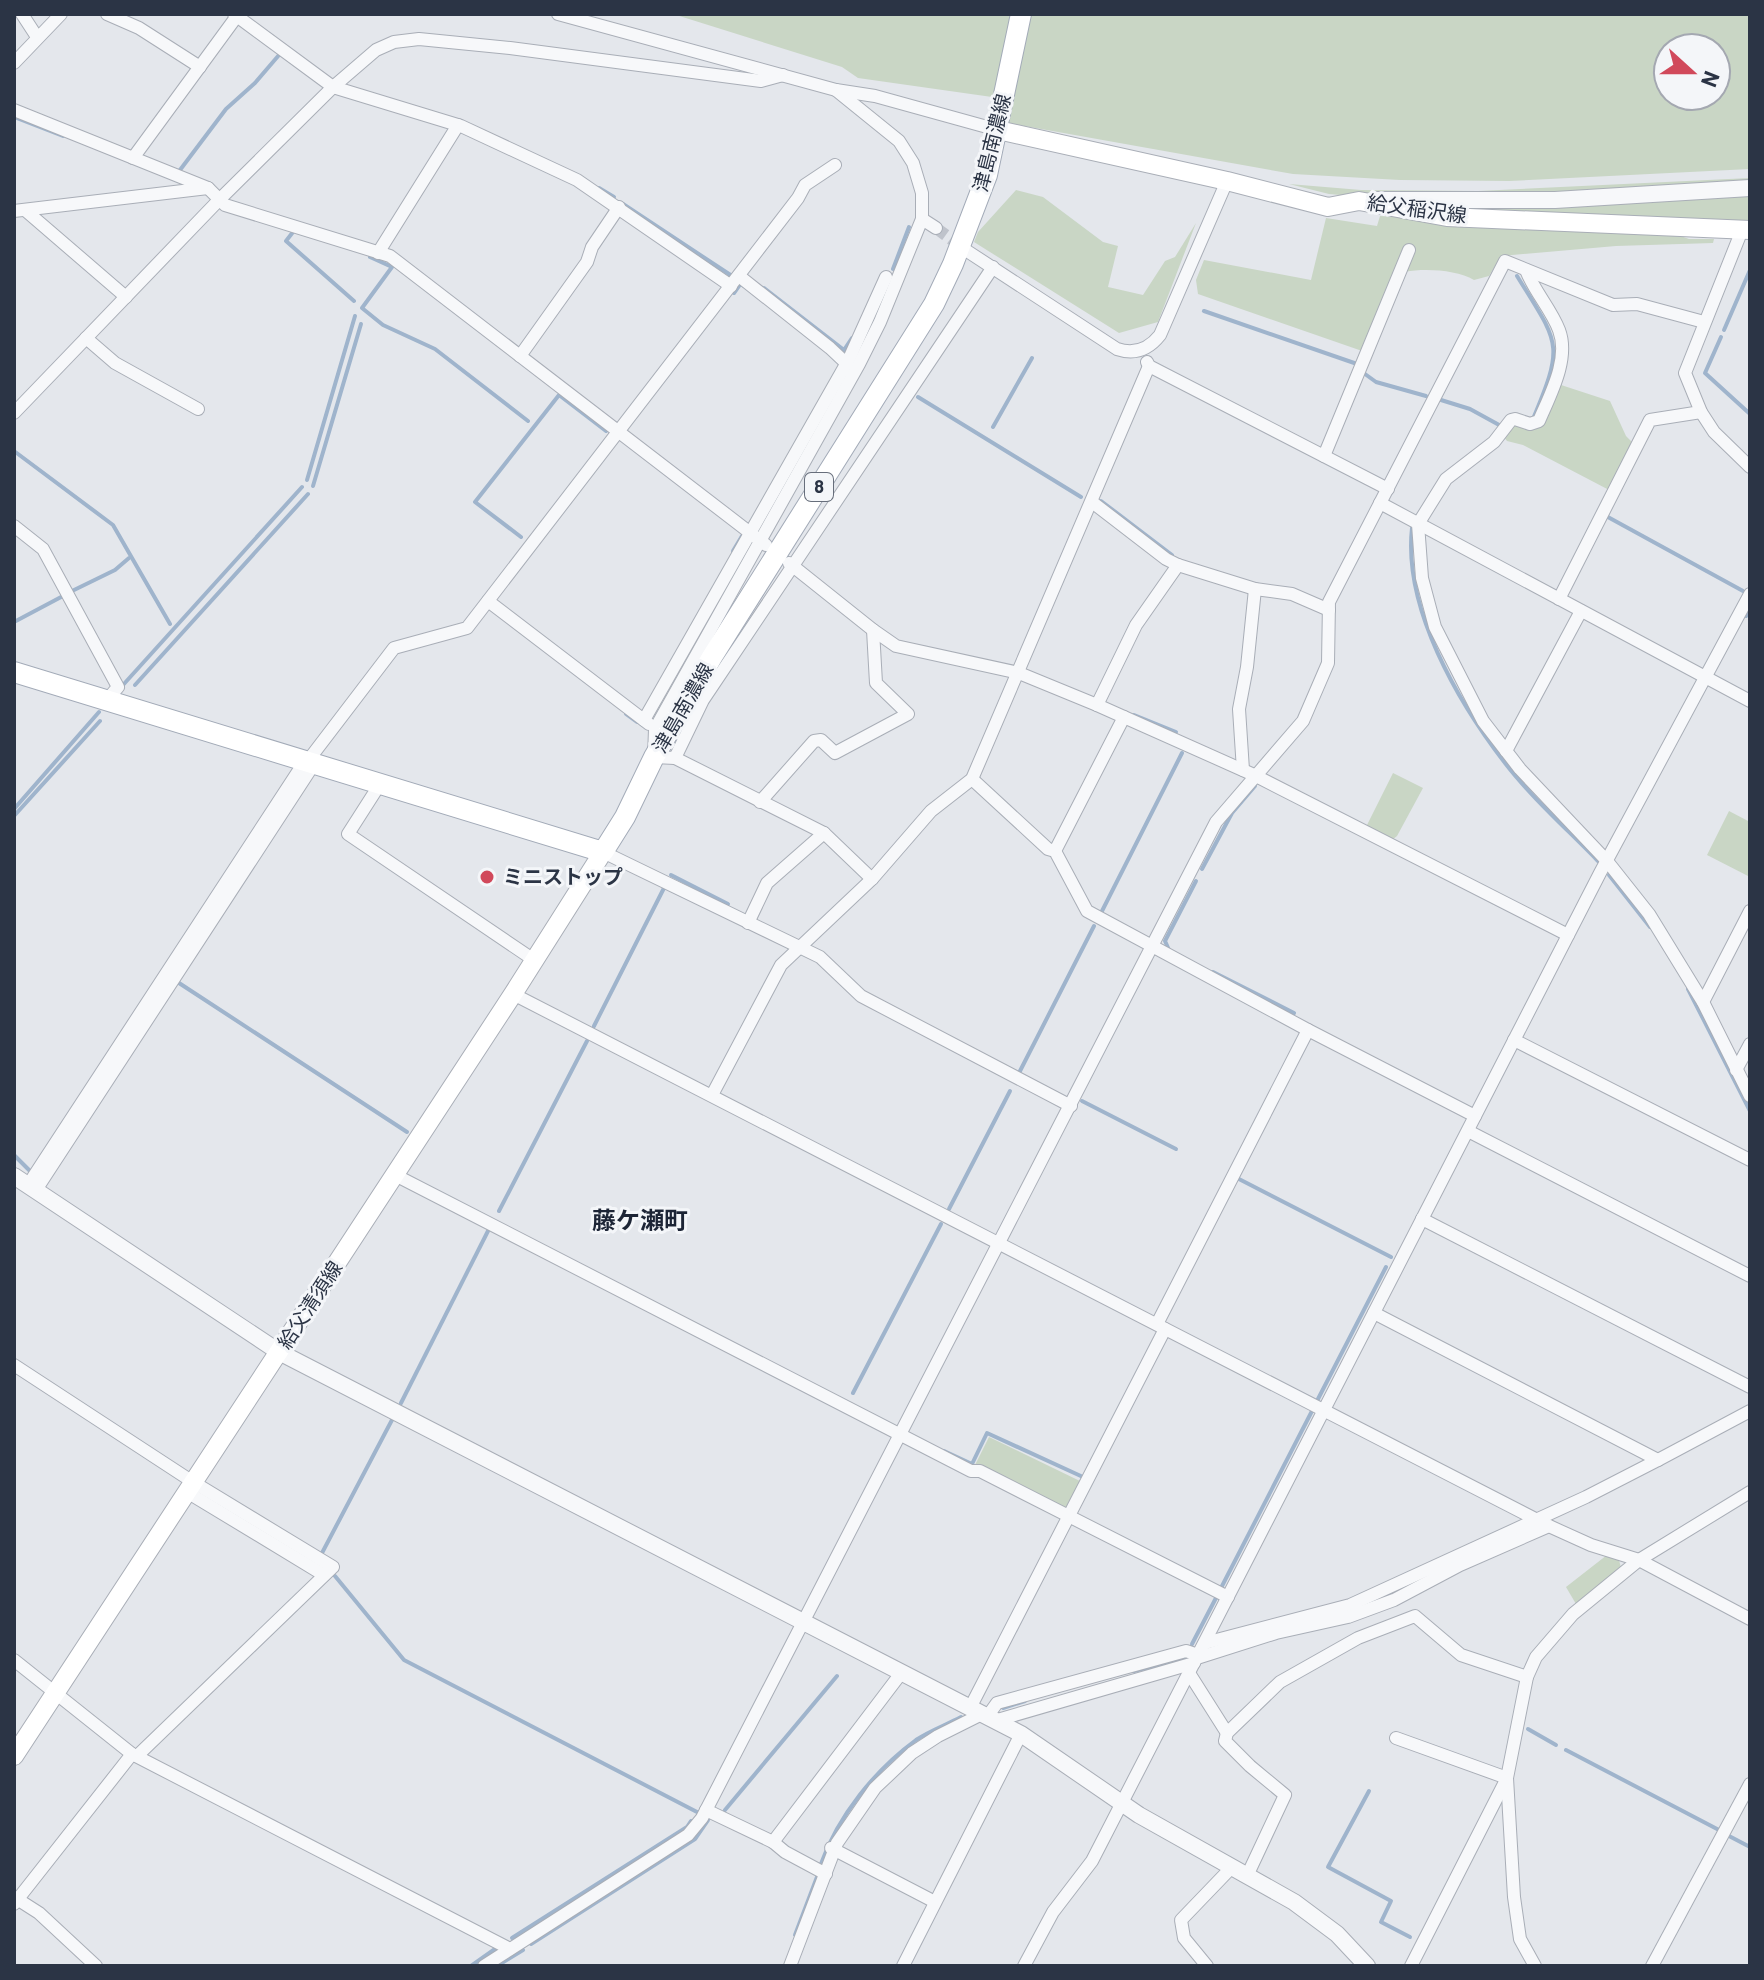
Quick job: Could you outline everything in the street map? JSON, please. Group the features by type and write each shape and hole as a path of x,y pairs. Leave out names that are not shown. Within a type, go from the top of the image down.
{"main road":[{"name":"津島南濃線","path":"603,852 625,817 654,757 771,561 934,304 987,175 1021,14"},
{"name":"給父稲沢線","path":"998,130 1328,207 1359,201 1447,217 1746,230"},
{"path":"14,672 603,852"},
{"name":"給父清須線","path":"14,1756 603,852"}],"street":[{"path":"22,14 37,37"},
{"path":"14,63 61,14"},
{"path":"107,14 139,28 200,67"},
{"path":"558,14 836,90 875,96 998,130"},
{"path":"133,158 236,15 333,87 458,125 577,180 735,281 851,362"},
{"path":"14,413 218,201 333,87 376,50 394,42 419,39 510,48 761,81 783,75"},
{"path":"836,90 899,141 913,163 922,193 922,219 880,322 851,362 749,533 650,724 654,757 675,758 824,833 872,879"},
{"path":"14,110 208,188 225,205 390,256 763,544"},
{"path":"378,253 458,125"},
{"path":"835,165 805,185 735,281 462,631 394,648 309,762 164,984 26,1184 279,1352 1021,1734 1122,1804 1294,1902 1337,1934 1367,1966"},
{"path":"967,251 1117,349 1128,353 1141,350 1152,345 1160,335 1227,181"},
{"path":"20,210 208,188"},
{"path":"1359,201 1411,198 1555,200 1750,188"},
{"path":"520,356 587,262 592,247 619,207"},
{"path":"20,210 126,297"},
{"path":"922,219 936,228"},
{"path":"1746,230 1685,367 1701,412 1714,432 1750,467"},
{"path":"1324,456 1409,250"},
{"path":"484,1966 688,1835 706,1810 1216,822 1249,773 1303,721 1328,663 1329,602 1505,261 1613,305 1637,304 1704,322"},
{"path":"675,758 703,700 790,563 993,267"},
{"path":"1526,270 1559,329 1561,355 1556,381 1539,421 1530,424 1511,420 1494,442 1446,479 1418,524 1422,578 1435,627 1483,721 1547,800 1607,861 1649,914 1703,1002 1750,1096"},
{"path":"650,724 763,544 851,362 886,277"},
{"path":"86,338 115,363 198,409"},
{"path":"1141,350 1149,366 1388,489"},
{"path":"712,1095 781,965 872,879 931,811 972,779 1149,366"},
{"path":"1559,599 1650,420 1701,412"},
{"path":"1092,502 1178,565 1255,589 1292,594 1329,610"},
{"path":"1380,503 1750,701"},
{"path":"14,526 43,549 118,687 107,700"},
{"path":"790,563 896,646 1019,673 1097,705 1249,773 1568,935"},
{"path":"1097,705 1136,625 1178,565"},
{"path":"1249,773 1239,709 1255,589"},
{"path":"1024,1966 1053,1912 1092,1861 1568,935 1750,594"},
{"path":"488,601 650,724"},
{"path":"1506,751 1581,611"},
{"path":"760,802 814,741 821,740 835,753 908,714 876,683 873,630"},
{"path":"1055,851 1124,717"},
{"path":"972,779 1048,849 1055,851 1087,911 1475,1116"},
{"path":"380,784 348,834 534,960"},
{"path":"748,923 767,883 824,833"},
{"path":"603,852 820,957 861,996 1071,1106"},
{"path":"1703,1002 1750,911"},
{"path":"513,994 1549,1526 1591,1545 1639,1560 1750,1619"},
{"path":"984,1715 1068,1517 1308,1030"},
{"path":"1514,1040 1750,1160"},
{"path":"1736,1070 1750,1044"},
{"path":"1468,1131 1750,1276"},
{"path":"395,1175 971,1471 980,1471 1228,1597"},
{"path":"1422,1219 1750,1387"},
{"path":"1374,1313 1658,1460"},
{"path":"14,1365 190,1487 333,1567 134,1755 15,1900 39,1913 96,1966"},
{"path":"1197,1658 1350,1605 1586,1497 1750,1411"},
{"path":"1535,1966 1520,1939 1514,1897 1507,1778 1527,1677 1536,1657 1573,1614 1639,1560 1750,1492"},
{"path":"790,1966 833,1849 875,1788 912,1753 938,1736 984,1715 1197,1658 1276,1633 1348,1617 1394,1600 1460,1565 1549,1526"},
{"path":"1394,1600 1461,1655 1527,1677"},
{"path":"1247,1876 1285,1795 1225,1741 1227,1733 1280,1682 1358,1638 1415,1616"},
{"path":"1197,1658 1227,1733"},
{"path":"14,1660 134,1755 510,1949"},
{"path":"773,1842 902,1672"},
{"path":"903,1966 1021,1734"},
{"path":"1396,1738 1507,1778"},
{"path":"1411,1966 1507,1778"},
{"path":"1652,1966 1750,1784"},
{"path":"706,1810 773,1842 826,1874"},
{"path":"833,1849 935,1902"},
{"path":"1207,1966 1184,1938 1181,1920 1231,1868"}],"green space":[{"path":"673,14 1750,14 1750,169 1509,181 1400,180 1293,174 997,121 999,98 858,78 842,67"},
{"path":"1750,178 1750,183 1552,194 1364,197 1329,194 1289,184 1361,190 1478,191"},
{"path":"1016,190 1043,197 1103,242 1118,246 1108,287 1143,295 1165,261 1175,257 1196,223 1158,322 1119,333 974,242 978,232"},
{"path":"1750,196 1750,227 1402,208"},
{"path":"1380,216 1714,239 1713,243 1616,246 1501,256 1489,276 1474,280 1441,271 1405,272 1365,352 1198,294 1196,280 1204,260 1311,280 1326,218 1377,226"},
{"path":"1558,384 1610,401 1626,436 1635,445 1611,491 1523,445 1507,441 1503,436 1512,422 1530,427"},
{"path":"1393,773 1423,788 1392,840 1366,827"},
{"path":"1729,811 1750,822 1750,877 1707,855"},
{"path":"989,1437 1082,1482 1069,1507 1064,1509 975,1465"},
{"path":"1607,1555 1619,1560 1621,1568 1576,1604 1566,1587"}],"waterway":[{"path":"180,170 226,109 255,83 279,55"},
{"path":"14,117 63,136"},
{"path":"599,188 614,197"},
{"path":"623,204 732,276"},
{"path":"893,269 909,227"},
{"path":"293,232 286,241 354,301"},
{"path":"370,257 392,267 362,308 383,325 435,349 528,421"},
{"path":"1724,330 1750,270"},
{"path":"1517,276 1542,316 1553,344 1550,374 1533,419"},
{"path":"734,293 741,283 744,286"},
{"path":"764,288 844,350 852,338"},
{"path":"1204,311 1360,365"},
{"path":"307,480 355,316"},
{"path":"313,486 361,324"},
{"path":"1721,337 1705,373 1750,414"},
{"path":"993,427 1032,358"},
{"path":"1365,374 1376,382 1426,396"},
{"path":"521,537 475,502 559,395 606,431"},
{"path":"918,397 1081,497"},
{"path":"1441,400 1470,409 1501,426"},
{"path":"14,451 113,525 170,624"},
{"path":"123,685 302,487"},
{"path":"135,685 308,494"},
{"path":"1101,501 1172,555"},
{"path":"1606,516 1743,591"},
{"path":"1412,528 1411,559 1425,621 1469,712 1515,776 1598,861"},
{"path":"733,551 742,536"},
{"path":"72,591 115,570 129,558"},
{"path":"14,622 63,596"},
{"path":"1746,616 1750,608"},
{"path":"14,809 99,712"},
{"path":"626,714 637,722"},
{"path":"1134,715 1176,732"},
{"path":"14,816 100,721"},
{"path":"1100,915 1182,753"},
{"path":"1202,869 1232,813 1255,786"},
{"path":"671,875 728,904"},
{"path":"1609,875 1650,927"},
{"path":"1169,950 1165,941 1196,881"},
{"path":"594,1026 664,888"},
{"path":"1020,1071 1094,926"},
{"path":"1213,972 1294,1013"},
{"path":"179,983 407,1132"},
{"path":"1688,989 1750,1111"},
{"path":"499,1211 587,1041"},
{"path":"949,1209 1010,1091"},
{"path":"1082,1101 1176,1149"},
{"path":"14,1155 30,1171"},
{"path":"1237,1178 1391,1257"},
{"path":"853,1393 941,1224"},
{"path":"401,1403 488,1231"},
{"path":"1318,1399 1386,1267"},
{"path":"1221,1588 1312,1411"},
{"path":"322,1553 393,1418"},
{"path":"944,1451 972,1464 987,1433 1083,1477"},
{"path":"335,1576 404,1660 697,1812"},
{"path":"1374,1600 1410,1584"},
{"path":"1192,1644 1217,1596"},
{"path":"1134,1671 1186,1658"},
{"path":"725,1810 837,1676"},
{"path":"1003,1708 1025,1701"},
{"path":"821,1864 848,1812 886,1765 916,1740 961,1717"},
{"path":"1528,1729 1556,1745"},
{"path":"1566,1750 1719,1830"},
{"path":"1369,1791 1328,1867 1391,1901 1381,1922 1410,1937"},
{"path":"531,1944 695,1839 708,1820"},
{"path":"512,1938 687,1827 691,1821"},
{"path":"1729,1836 1750,1847"},
{"path":"795,1935 817,1877"},
{"path":"471,1966 495,1949"},
{"path":"497,1966 523,1950"}],"tunnel":[{"path":"936,228 965,249"}],"place":[{"name":"ミニストップ","path":"487,877"}],"district":[{"name":"藤ケ瀬町","path":"640,1221"}]}
